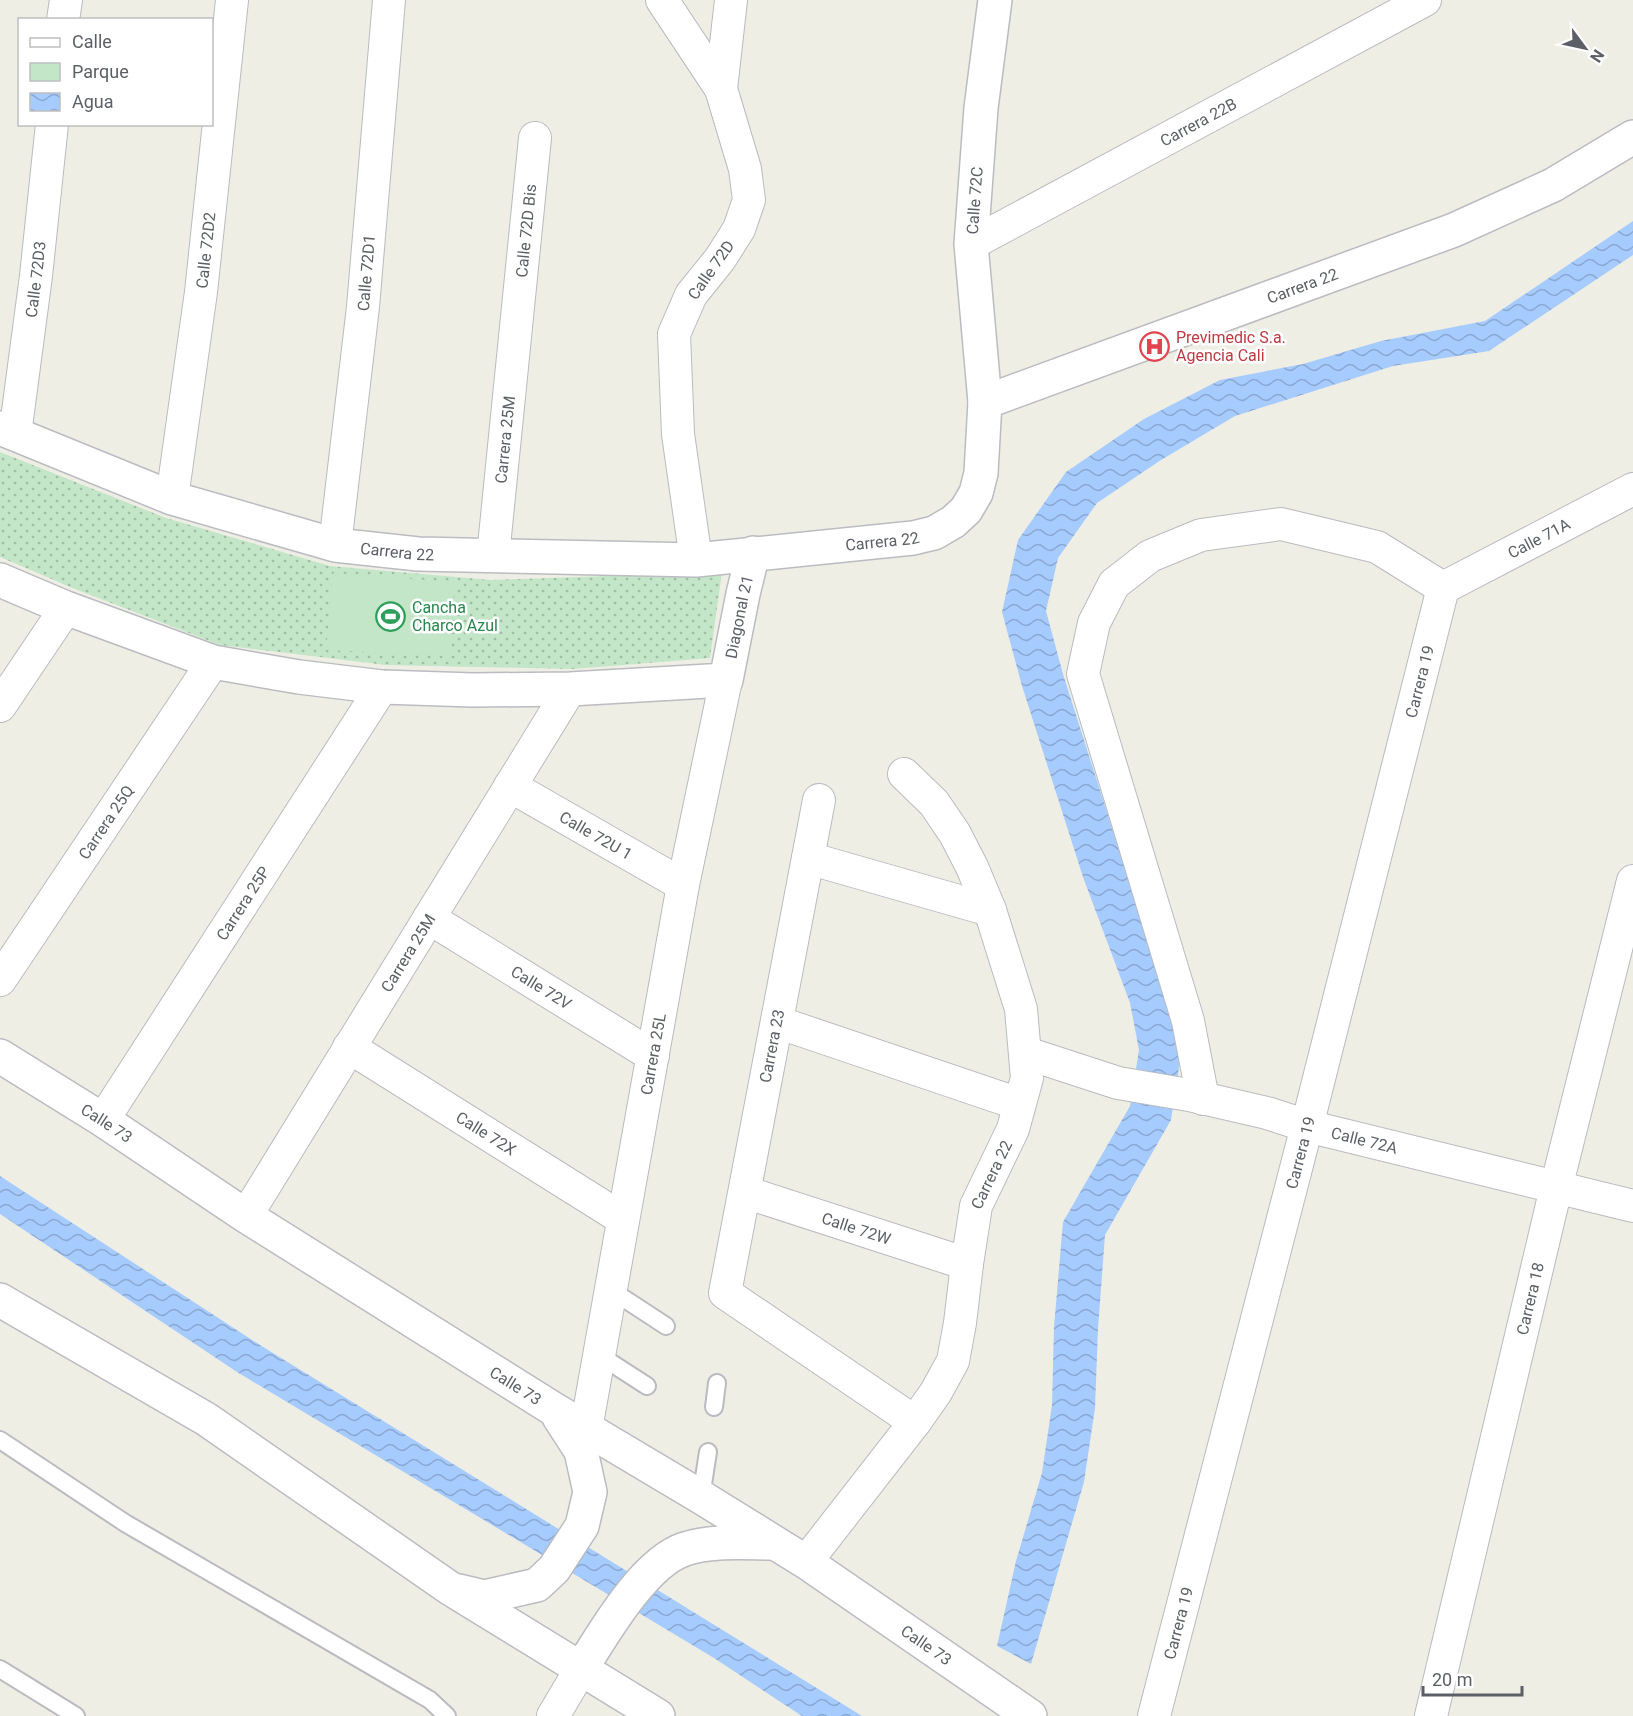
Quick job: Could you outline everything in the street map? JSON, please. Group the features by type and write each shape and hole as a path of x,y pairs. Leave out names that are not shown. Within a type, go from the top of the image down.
{"street":[{"path":"63,18 66,0"},
{"name":"Calle 72D2","path":"172,498 201,292 232,0"},
{"name":"Calle 72D1","path":"335,545 363,307 389,0"},
{"name":"Calle 72D","path":"662,0 721,89 745,169 749,200 739,230 720,259 690,295 674,334 678,434 696,560"},
{"path":"721,89 731,0"},
{"name":"Calle 72C","path":"985,402 971,244 981,108 995,0"},
{"name":"Carrera 22B","path":"971,244 1425,0"},
{"name":"Calle 72D3","path":"8,431 36,276 52,126"},
{"name":"Carrera 22","path":"8,431 172,498 335,545 418,554 696,560 913,538 934,533 953,522 966,510 976,493 981,473 985,402 1454,230 1553,185 1633,136"},
{"name":"Calle 72D Bis","path":"518,323 535,138"},
{"name":"Carrera 25M","path":"493,556 518,323"},
{"name":"Calle 71A","path":"1443,588 1633,489"},
{"path":"1196,1097 1188,1021 1083,674 1094,624 1114,584 1150,556 1201,535 1281,524 1377,547 1443,588"},
{"name":"Diagonal 21","path":"726,680 742,594 753,553"},
{"path":"0,580 66,608 213,662 298,677 382,687 473,690 570,689 726,680"},
{"name":"Carrera 19","path":"1154,1716 1443,588"},
{"path":"0,706 66,608"},
{"name":"Carrera 25Q","path":"0,980 213,662"},
{"name":"Carrera 25L","path":"583,1440 683,885 726,680"},
{"name":"Carrera 25P","path":"103,1120 382,687"},
{"name":"Carrera 25M","path":"246,1216 570,689"},
{"name":"Carrera 22","path":"806,1562 915,1422 936,1392 953,1361 976,1206 1013,1129 1027,1078 1021,1009 990,910 955,834 934,803 903,774"},
{"name":"Calle 72U 1","path":"510,786 683,885"},
{"name":"Carrera 23","path":"819,800 725,1293 915,1422"},
{"path":"808,858 990,910"},
{"name":"Carrera 18","path":"1431,1716 1556,1188 1633,880"},
{"name":"Calle 72V","path":"429,918 652,1056"},
{"path":"777,1022 1020,1104"},
{"name":"Calle 72X","path":"349,1047 623,1219"},
{"name":"Calle 72A","path":"1026,1053 1118,1083 1267,1113 1307,1126 1633,1206"},
{"name":"Calle 73","path":"0,1056 103,1120 246,1216 555,1410 583,1440 701,1497 806,1562 1030,1716"},
{"name":"Calle 72W","path":"745,1192 967,1264"},
{"path":"0,1300 206,1419 451,1588 658,1716"},
{"path":"451,1588 484,1597 537,1585 554,1569 582,1526 590,1492 583,1440"},
{"path":"552,1716 610,1623 632,1593 664,1561 685,1549 719,1544 773,1543"}],"lane":[{"path":"611,1290 666,1326"},
{"path":"599,1355 647,1386"},
{"path":"714,1407 717,1383"},
{"path":"0,1440 125,1522 430,1700 447,1716"},
{"path":"701,1497 708,1452"},
{"path":"0,1669 76,1716"}],"green space":[{"path":"0,452 166,518 330,566 491,580 722,572 710,658 573,669 386,665 220,645 75,589 0,557"},
{"name":"Cancha Charco Azul","path":"333,573 455,582 449,656 326,650"}],"water":[{"path":"1633,221 1633,255 1489,351 1393,366 1235,416 1161,460 1097,503 1058,558 1046,611 1063,674 1182,1048 1171,1120 1105,1235 1095,1408 1084,1482 1031,1664 997,1646 1016,1561 1042,1473 1052,1405 1054,1327 1063,1222 1130,1106 1139,1050 1130,1003 1083,877 1022,686 1002,612 1018,540 1066,472 1144,419 1220,380 1303,364 1381,341 1485,321"},
{"path":"0,1176 260,1345 862,1716 802,1716 714,1658 237,1372 0,1214"}],"place":[{"name":"Previmedic S.a. Agencia Cali","path":"1155,346"},
{"name":"Cancha Charco Azul","path":"391,616"}]}
